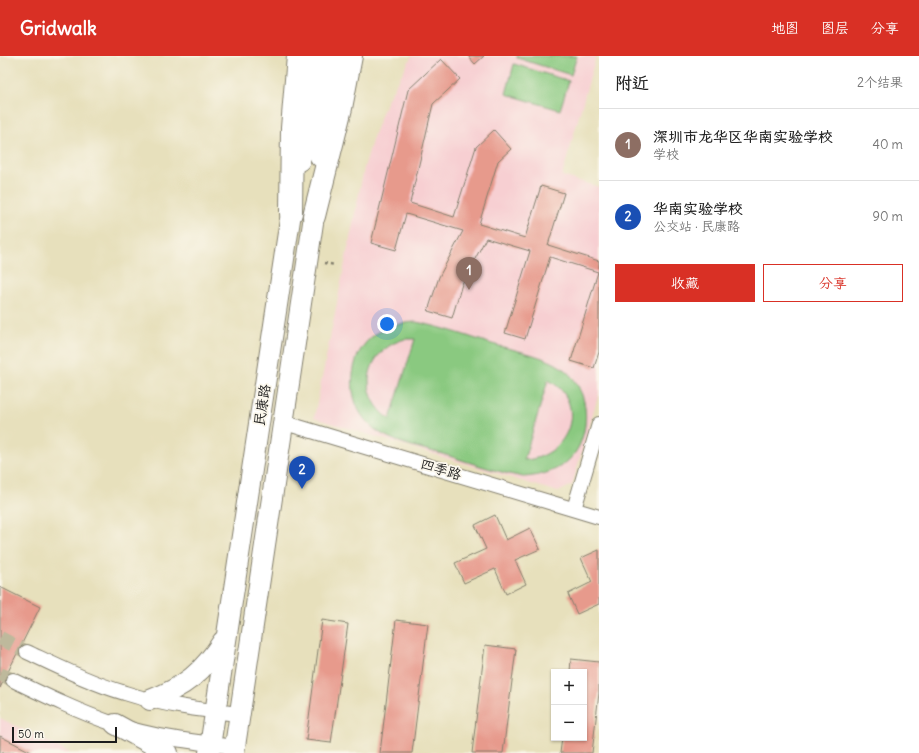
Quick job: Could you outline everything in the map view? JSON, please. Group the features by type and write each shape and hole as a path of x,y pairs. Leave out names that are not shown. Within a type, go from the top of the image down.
{"main road":[{"path":"291,213 292,128 298,56"},
{"name":"民康路","path":"209,748 271,350 314,56"},
{"name":"民康路","path":"234,750 314,216 334,56"},
{"path":"314,216 341,108 351,56"},
{"path":"271,350 293,354"},
{"path":"150,700 184,685 199,672 212,657 226,636"},
{"path":"115,724 168,753"}],"street":[{"name":"四季路","path":"282,422 599,517"},
{"path":"574,509 599,424"},
{"path":"27,652 97,684 150,700 239,714"},
{"path":"13,680 57,702 115,724 209,748 234,750"}],"path":[{"path":"324,263 335,264"}],"shaded area":[{"path":"412,56 596,56 562,176 599,187 599,393 572,485 558,492 314,418 364,168 374,134 387,100"},
{"path":"0,718 70,753 0,753"}],"green space":[{"path":"517,56 577,56 571,75 517,58"},
{"path":"514,64 569,81 560,110 506,94"},
{"path":"416,322 435,326 533,355 556,364 566,371 574,379 580,389 585,410 584,433 576,452 570,459 556,469 540,475 523,477 405,444 389,438 372,427 358,410 353,389 354,366 362,347 368,340 382,330","holes":["405,339 415,339 390,419 379,409 372,398 369,386 370,374 374,363 381,353 391,345","548,380 561,389 568,401 571,414 569,427 563,439 553,450 540,457 524,460"]}],"building":[{"path":"468,56 484,56 475,64"},
{"path":"441,59 460,79 433,104 410,203 454,217 476,147 494,130 511,149 498,161 479,224 525,238 541,186 564,193 548,245 599,261 599,352 594,368 571,361 598,272 550,257 525,339 505,333 530,251 486,238 462,284 452,318 428,311 439,277 463,231 406,214 396,250 371,243 408,90"},
{"path":"495,515 506,540 530,528 540,549 515,560 526,584 506,594 495,569 464,583 455,563 486,549 475,525"},
{"path":"599,550 599,604 577,614 568,594 592,582 581,558"},
{"path":"0,587 40,607 0,688"},
{"path":"322,620 348,624 331,743 306,740"},
{"path":"396,620 428,624 412,753 380,753"},
{"path":"485,645 516,649 503,753 472,753"},
{"path":"571,659 599,662 599,693 592,753 560,753 562,741 587,741 587,669 570,669"},
{"path":"0,736 33,753 0,753"}],"tunnel":[{"path":"0,638 27,652"},
{"path":"0,674 13,680"}],"place":[{"name":"深圳市龙华区华南实验学校","path":"469,290"},
{"name":"华南实验学校","path":"302,489"}]}
